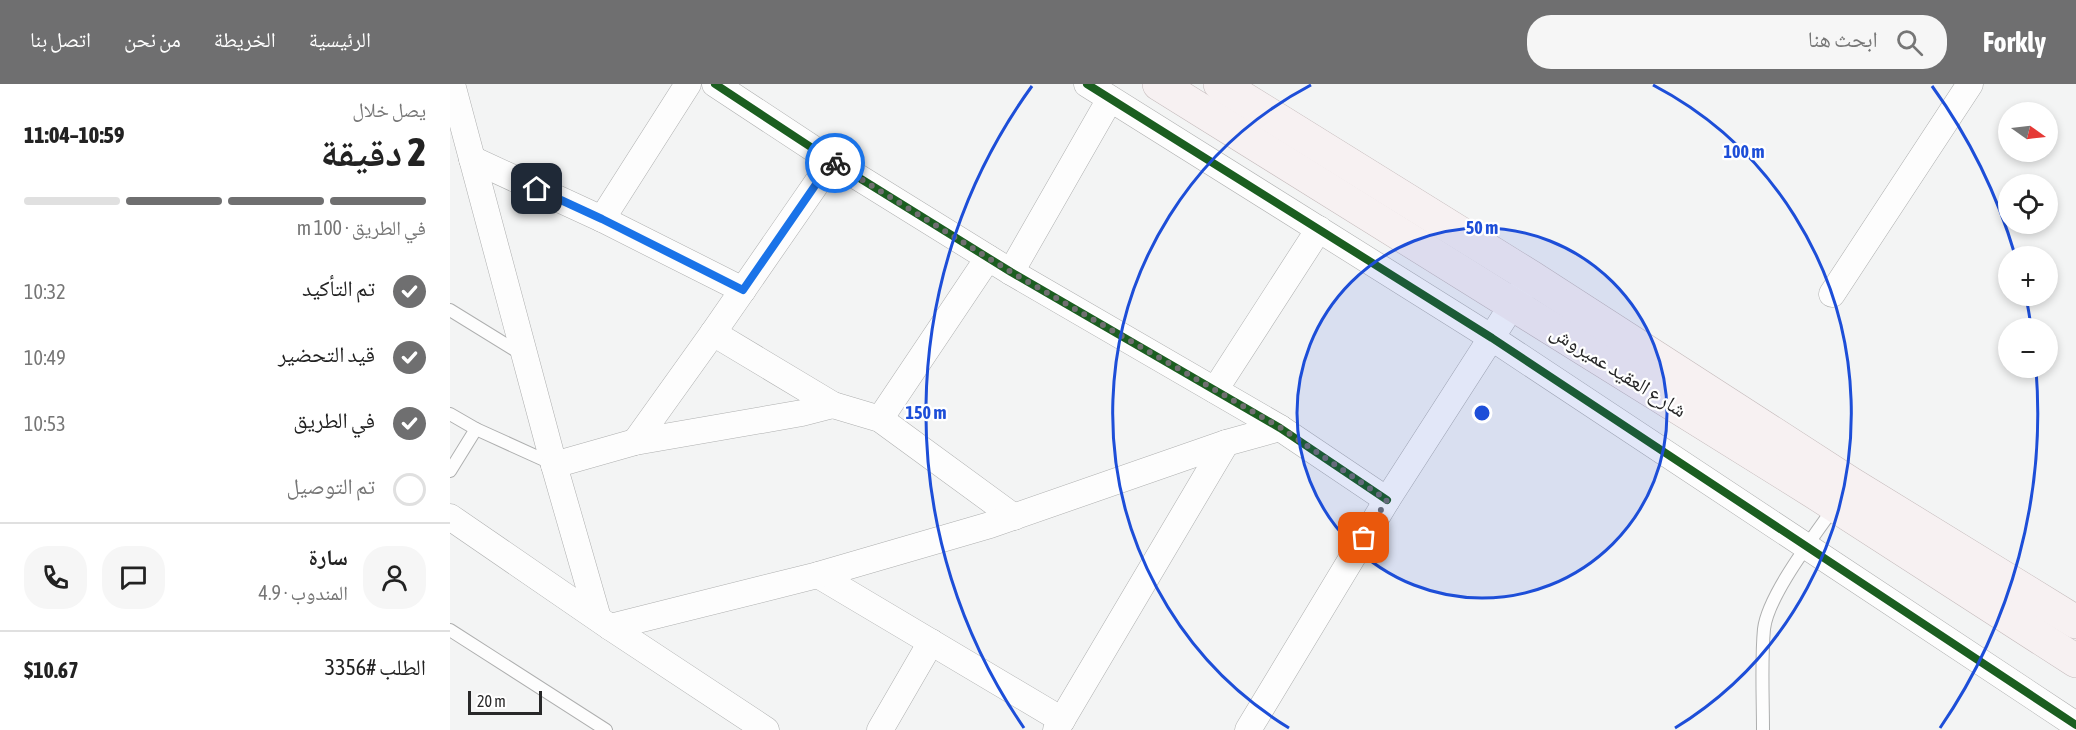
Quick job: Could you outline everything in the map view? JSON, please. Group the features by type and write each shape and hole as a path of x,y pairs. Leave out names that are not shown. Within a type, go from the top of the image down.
{"main road":[{"name":"شارع العقيد عميروش","path":"1159,84 1513,304 1843,494 2067,617"},
{"name":"شارع العقيد عميروش","path":"1220,84 1530,277 1843,494 2041,639 2076,661"},
{"path":"2041,639 2067,617"}],"street":[{"path":"452,84 554,465 604,623"},
{"path":"602,219 688,84"},
{"path":"715,84 832,161 1011,272 1281,428 1387,500"},
{"path":"1087,84 1492,338 2076,724"},
{"path":"1832,294 1970,84"},
{"path":"1011,272 1110,99"},
{"path":"472,159 602,219 743,290"},
{"path":"635,442 832,161"},
{"path":"1215,390 1318,229"},
{"path":"880,419 988,258"},
{"path":"1248,730 1387,500 1530,277"},
{"path":"713,333 833,405 880,419 1014,517"},
{"path":"554,465 635,442 802,413 833,405"},
{"path":"604,623 818,575 1014,517 1226,443 1281,428"},
{"path":"818,575 930,642 1059,725 1226,443"},
{"path":"453,525 604,623 752,726"},
{"path":"880,730 930,642"}],"lane":[{"path":"450,310 525,357"},
{"path":"450,414 476,429 554,465"},
{"path":"450,471 476,429"},
{"path":"1763,730 1764,627 1781,588 1843,494"},
{"path":"450,630 606,730"}],"cycle path":[{"path":"715,84 832,161 1011,272 1280,428 1387,500"},
{"path":"1087,84 1492,338 2076,725"}],"way so far":[{"path":"835,163 1011,272 1281,428 1387,500 1364,538"}],"route":[{"path":"537,189 743,290 832,161 835,163"}]}
